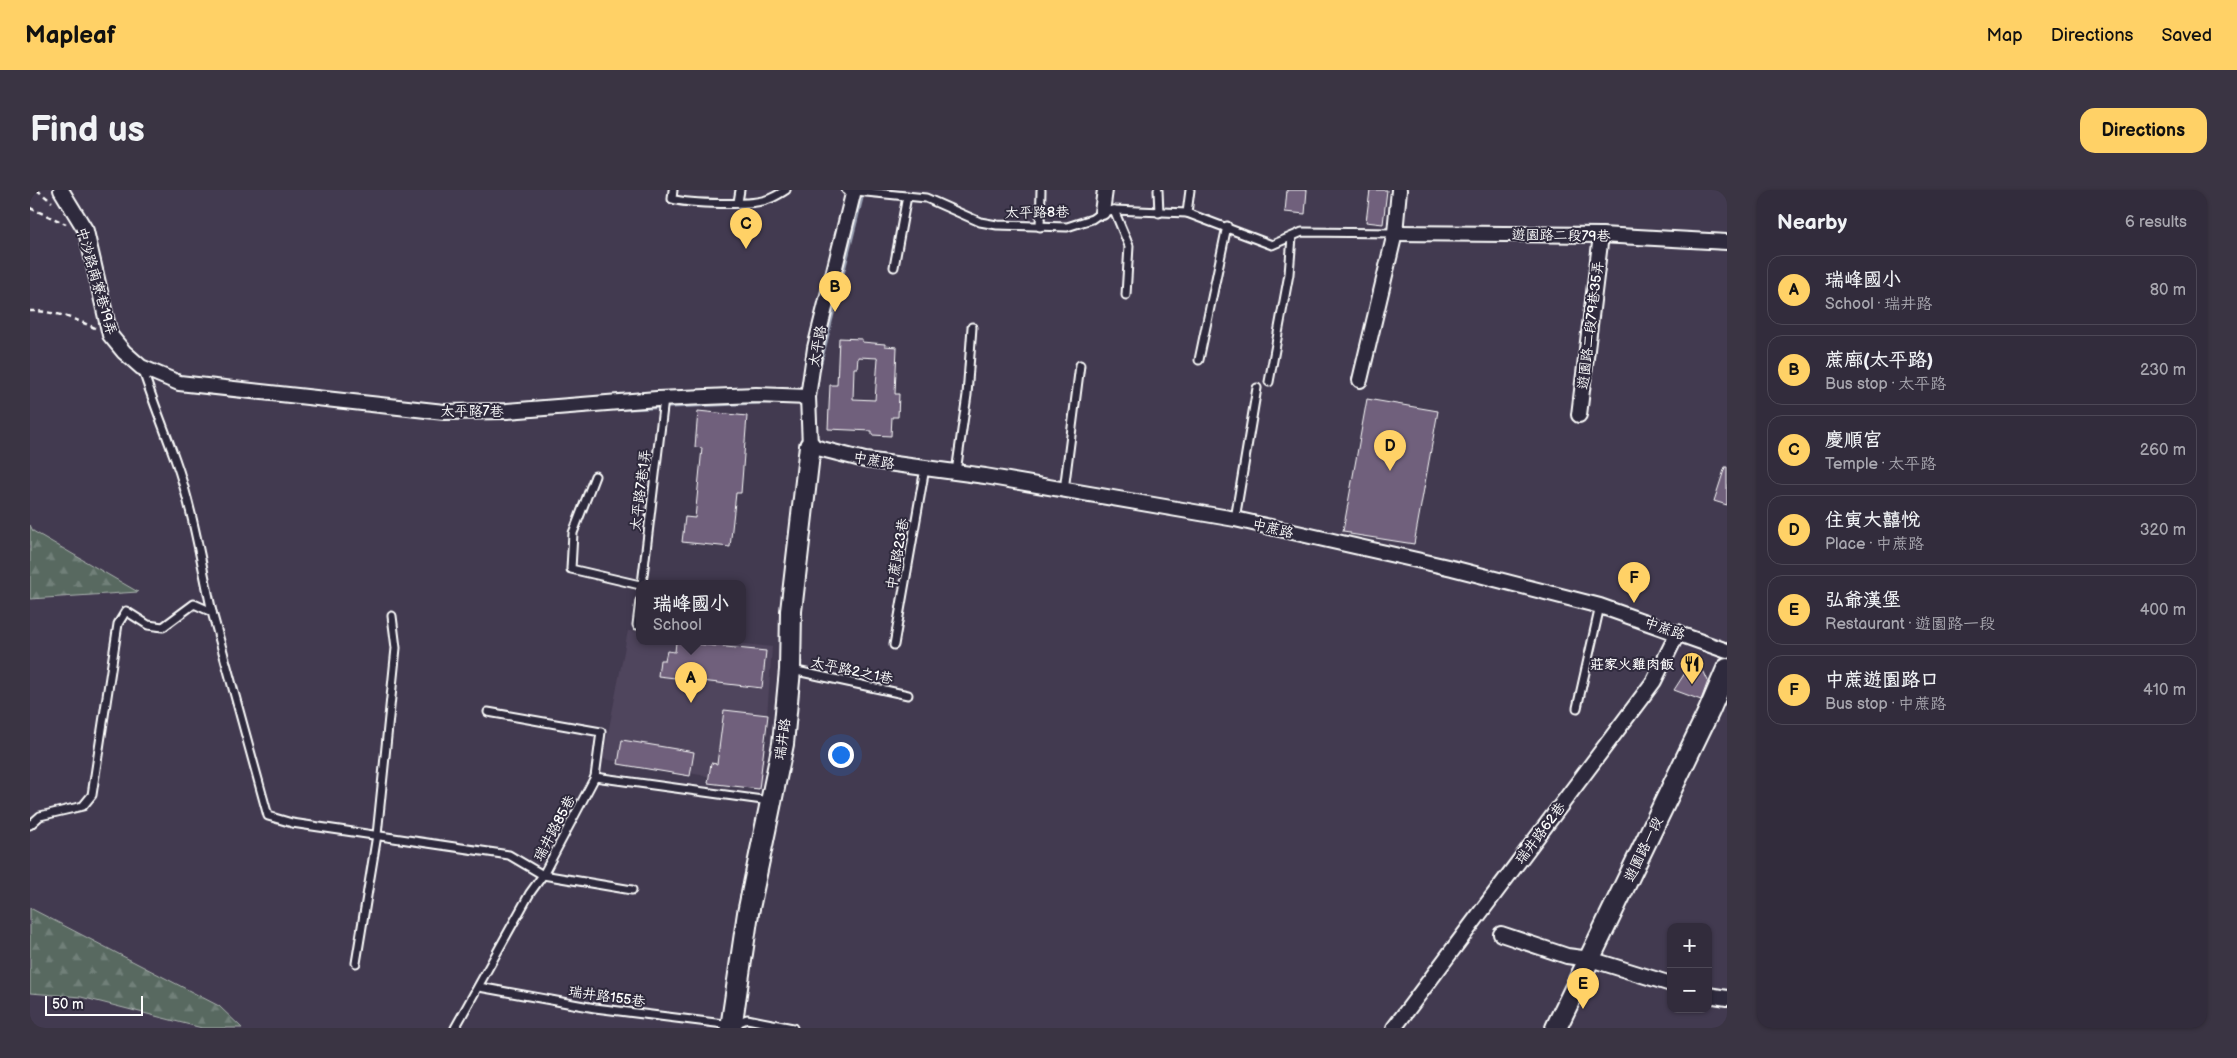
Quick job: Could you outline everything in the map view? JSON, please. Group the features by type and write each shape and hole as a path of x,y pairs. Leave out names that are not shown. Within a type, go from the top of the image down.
{"street":[{"name":"中沙路南寮巷19弄","path":"61,190 86,231 110,335 124,352 141,366"},
{"path":"1104,190 1108,211"},
{"path":"1360,380 1396,233 1399,190"},
{"name":"太平路","path":"810,446 808,397 822,319 851,191"},
{"name":"遊園路二段79巷","path":"1396,233 1602,235 1727,242"},
{"name":"遊園路二段79巷35弄","path":"1579,415 1602,235"},
{"name":"太平路7巷","path":"141,366 179,383 444,412 507,411 664,399 756,395 808,397"},
{"name":"中蔗路","path":"810,446 865,460 956,472 1235,519 1452,568 1600,606 1727,650"},
{"name":"瑞井路","path":"731,1026 748,913 783,744 790,670 791,611 810,446"},
{"name":"瑞井路62巷","path":"1394,1028 1654,681 1678,632"},
{"name":"遊園路一段","path":"1556,1028 1727,670"},
{"path":"1501,934 1566,956 1590,959 1667,983"},
{"path":"1712,996 1727,998"}],"lane":[{"path":"673,190 672,198 680,201 738,202 768,200 786,190"},
{"path":"738,202 740,190"},
{"path":"1040,227 1041,190"},
{"path":"1158,190 1159,213"},
{"path":"1188,213 1190,190"},
{"name":"太平路8巷","path":"851,191 926,198 980,222 1040,227 1067,226 1092,219 1108,211 1188,213 1227,226 1272,245 1302,232 1396,233"},
{"path":"894,267 907,196"},
{"path":"1108,211 1129,246 1126,295"},
{"path":"1199,360 1227,226"},
{"path":"1269,382 1289,274 1292,237"},
{"path":"956,472 967,395 972,327"},
{"path":"1064,490 1080,365"},
{"path":"141,366 162,428 175,459 212,612 268,816 292,822 510,855 543,875 632,890"},
{"path":"1235,519 1257,388"},
{"name":"太平路7巷1弄","path":"642,580 664,399"},
{"name":"中蔗路23巷","path":"894,645 925,468"},
{"path":"595,476 574,534 571,569 636,584"},
{"path":"30,825 40,816 83,806 92,795 118,624 126,611 148,625 163,627 194,604 212,612"},
{"path":"1577,708 1600,606"},
{"path":"356,963 377,835 396,648 392,616"},
{"name":"太平路2之1巷","path":"790,670 908,695"},
{"name":"瑞井路85巷","path":"455,1028 530,892 543,875 595,777 601,732 488,712"},
{"path":"595,777 770,801"},
{"name":"瑞井路155巷","path":"479,987 595,1008 731,1026 747,1019 793,1028"}],"path":[{"path":"30,208 52,219 86,231"},
{"path":"30,311 44,311 69,316 110,335"}],"shaded area":[{"path":"628,631 636,632 636,645 746,644 772,647 762,785 603,759"}],"green space":[{"path":"30,525 33,531 138,592 30,599"},
{"path":"30,908 219,1006 242,1028 202,1028 81,997 30,993"}],"building":[{"path":"1287,190 1307,190 1305,214 1285,212"},
{"path":"1370,190 1387,190 1383,224 1366,222"},
{"path":"839,338 862,339 862,342 897,347 895,394 899,394 898,417 892,417 891,436 872,435 872,431 828,429 830,385 837,385","holes":["858,357 878,358 875,400 853,399 854,368 857,368"]},
{"path":"1367,399 1438,411 1414,544 1350,534 1350,532 1343,531"},
{"path":"698,411 747,416 741,493 736,493 730,547 682,542 685,517 695,518 702,448 695,447"},
{"path":"1725,467 1727,467 1727,505 1714,501"},
{"path":"676,645 706,645 766,651 762,688 658,676 660,660 665,660 667,651 675,652"},
{"name":"莊家火雞肉飯","path":"1692,662 1704,672 1708,681 1701,700 1674,690"},
{"path":"724,710 768,715 759,789 708,783 711,763 717,764"},
{"path":"622,740 694,752 690,776 618,764"}],"waterway":[{"path":"818,372 863,192"},
{"path":"618,409 771,402"}],"place":[{"name":"慶順宮","path":"746,249"},
{"name":"蔗廍(太平路)","path":"835,312"},
{"name":"住寅大囍悅","path":"1390,471"},
{"name":"中蔗遊園路口","path":"1634,603"},
{"name":"莊家火雞肉飯","path":"1692,685"},
{"name":"瑞峰國小","path":"691,703"},
{"name":"弘爺漢堡","path":"1583,1009"}]}
